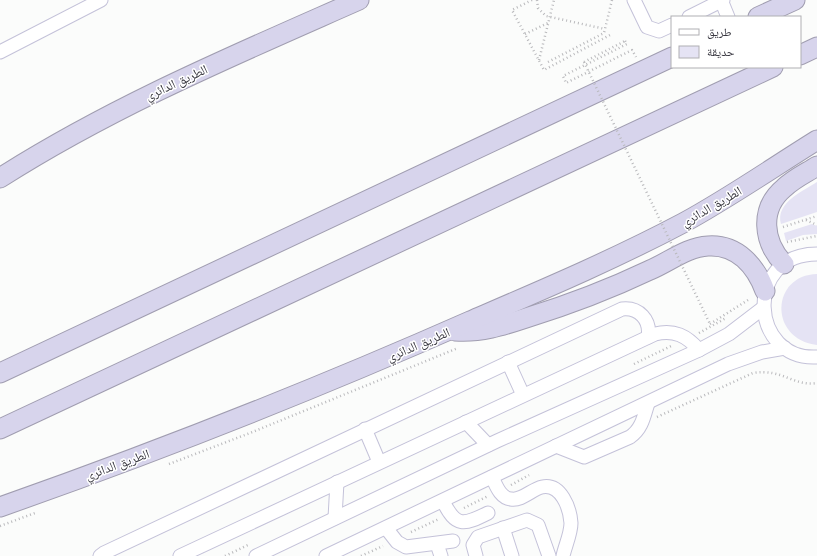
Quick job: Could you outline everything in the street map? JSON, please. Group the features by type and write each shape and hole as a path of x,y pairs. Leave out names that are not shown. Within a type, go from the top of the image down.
{"highway":[{"name":"الطريق الدائري","path":"0,178 58,143 147,96 360,0"},
{"path":"760,16 795,0"},
{"path":"801,54 817,47"},
{"path":"0,373 671,57"},
{"path":"0,429 771,68"},
{"name":"الطريق الدائري","path":"0,507 220,425 448,331 580,274 636,248 732,195 817,140"},
{"path":"784,264 772,249 768,241 766,223 770,207 784,187 817,166"},
{"path":"448,331 480,331 542,313 627,281 688,250 708,246 730,249 748,261 756,270 764,300"}],"street":[{"path":"0,52 101,0"},
{"path":"634,0 648,27 659,31 671,25"},
{"path":"691,16 722,0 728,16"},
{"path":"256,556 488,445 699,350 729,334 764,300 775,271 795,257 817,254"},
{"path":"764,300 766,323 774,337 785,348 803,356 817,357"},
{"path":"100,556 104,552 365,429 622,310 633,310 643,316 648,326 648,337"},
{"path":"180,556 648,337 662,332 679,334 699,350"},
{"path":"327,556 740,359 762,352 785,348"},
{"path":"508,362 523,396"},
{"path":"556,446 584,456 593,454 630,437 639,429 648,403"},
{"path":"466,422 488,445"},
{"path":"365,429 379,462"},
{"path":"492,477 501,494 510,500 543,487 553,488 561,494 571,524 563,556"},
{"path":"335,518 337,482"},
{"path":"443,501 449,514 460,522 470,522 488,513"},
{"path":"476,556 473,545 476,539 524,521 535,522 541,530 548,556"},
{"path":"386,528 397,542 406,547 439,550 453,542"},
{"path":"503,528 512,556"}],"path":[{"path":"532,0 512,10 544,70 610,35"},
{"path":"537,0 540,12 549,17 605,29"},
{"path":"539,60 554,0"},
{"path":"548,62 604,33 612,0"},
{"path":"525,34 548,23"},
{"path":"643,71 632,50 566,83 563,76 627,44 625,41 584,62 710,324 748,300"},
{"path":"778,228 817,216"},
{"path":"806,220 817,225"},
{"path":"783,241 787,242 817,236"}],"green space":[{"path":"817,182 817,212 781,224 780,217 786,204 792,198"},
{"path":"812,224 817,226 817,234 803,235 786,241 784,233"},
{"path":"817,274 817,345 801,340 790,332 783,320 781,308 784,295 791,285 802,277"}]}
